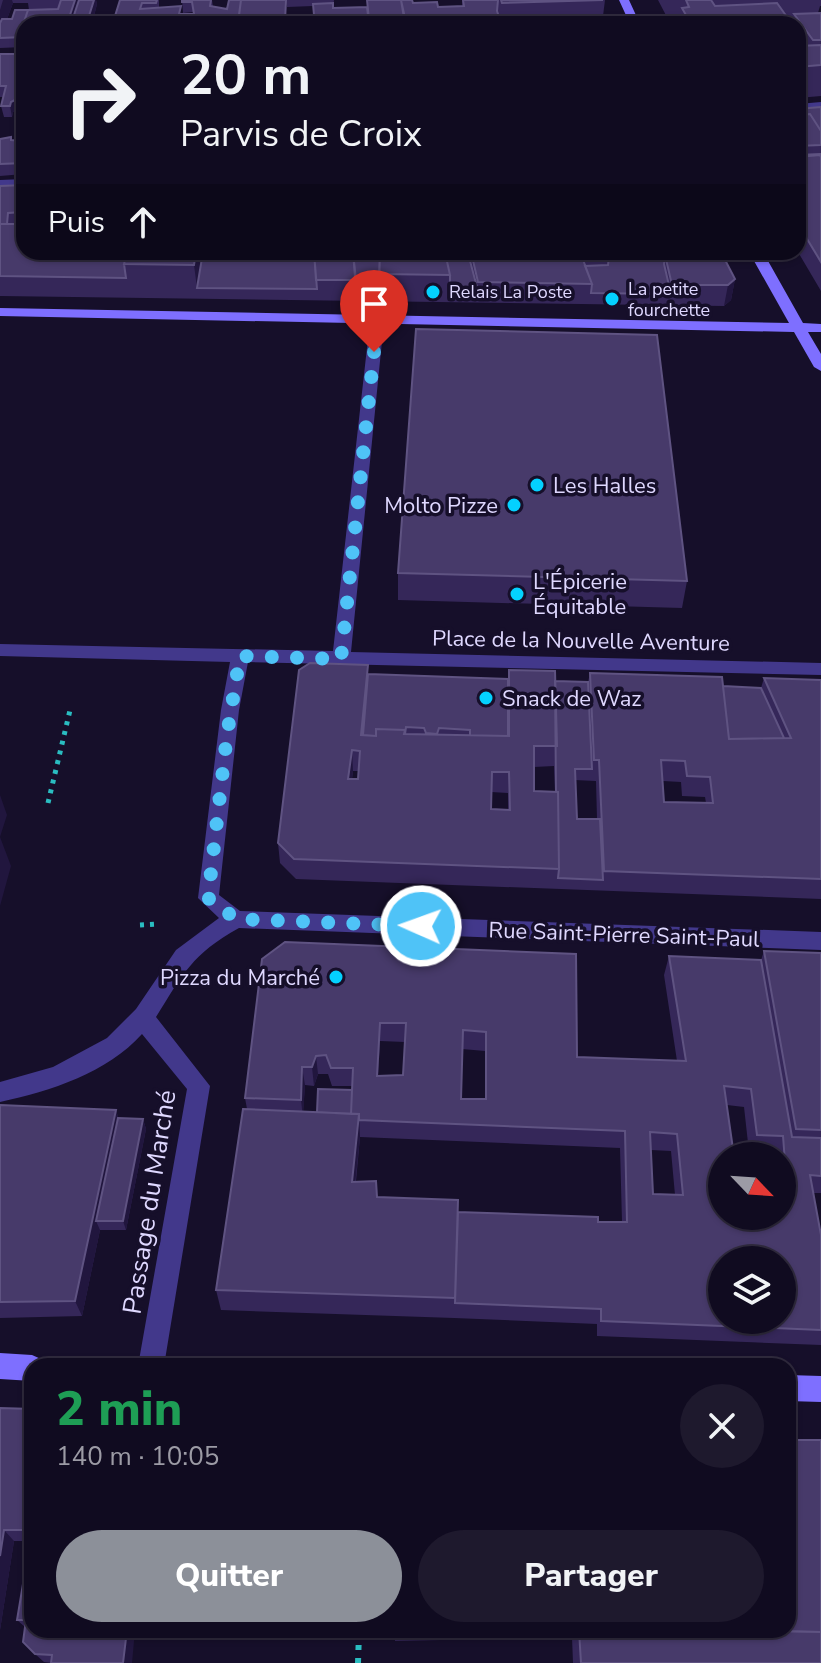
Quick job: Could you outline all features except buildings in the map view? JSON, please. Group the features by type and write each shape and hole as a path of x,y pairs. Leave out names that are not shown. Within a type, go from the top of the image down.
{"street":[{"path":"761,260 821,367"},
{"path":"0,312 821,328"},
{"path":"341,659 377,321"},
{"name":"Place de la Nouvelle Aventure","path":"0,650 821,669"},
{"path":"0,1092 30,1086 95,1058 124,1037 143,1018 176,964 215,930 236,919 208,898 230,710 240,656"},
{"name":"Rue Saint-Pierre Saint-Paul","path":"236,919 821,941"},
{"name":"Passage du Marché","path":"143,1018 199,1086 152,1358"},
{"path":"0,1366 24,1368"},
{"path":"796,1388 821,1389"}],"path":[{"path":"48,803 71,706"},
{"path":"358,1663 359,1638"}],"place":[{"name":"Relais La Poste","path":"433,292"},
{"name":"La petite fourchette","path":"612,299"},
{"name":"Les Halles","path":"537,485"},
{"name":"Molto Pizze","path":"514,505"},
{"name":"L'Épicerie Équitable","path":"517,594"},
{"name":"Snack de Waz","path":"486,698"},
{"name":"Pizza du Marché","path":"336,977"}],"route":[{"path":"374,352 341,659 240,656 230,710 208,898 236,919 421,926"}]}
